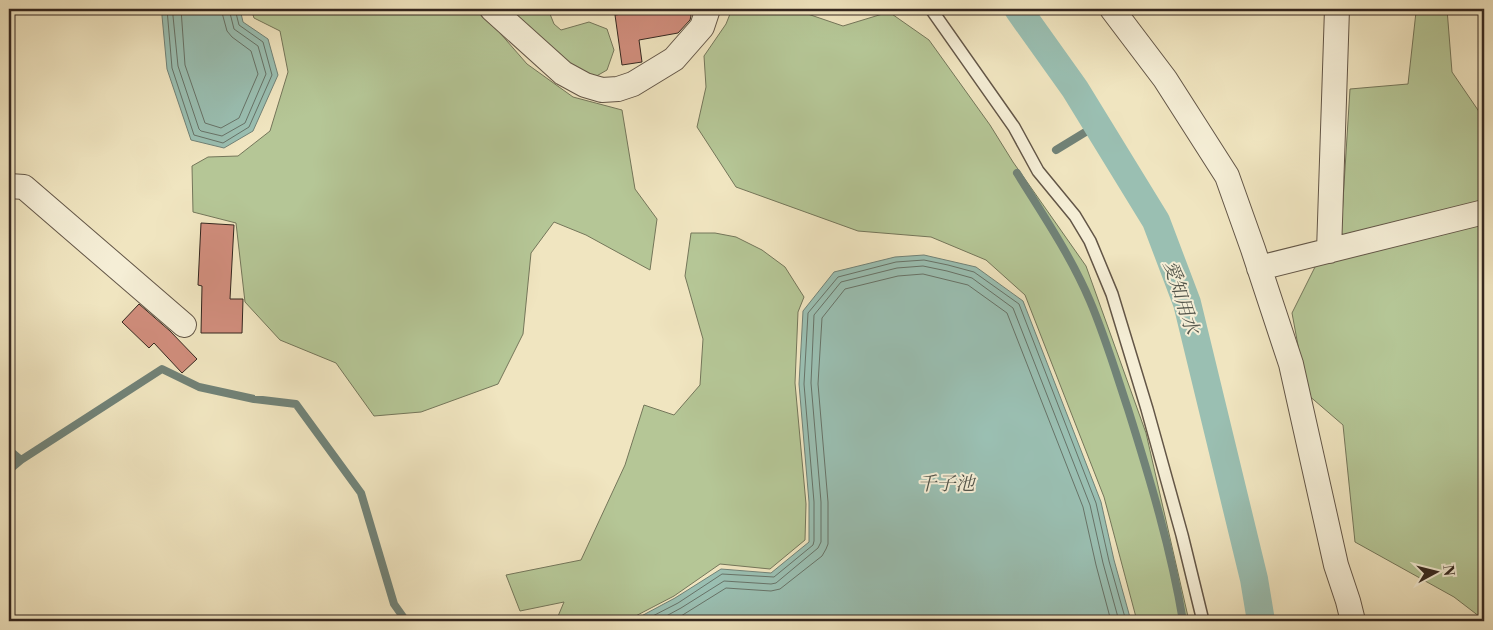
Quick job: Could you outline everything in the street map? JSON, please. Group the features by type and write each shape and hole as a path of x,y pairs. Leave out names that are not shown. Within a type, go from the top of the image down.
{"street":[{"path":"492,9 563,73 586,85 602,90 618,89 633,84 674,59 702,27 708,9"},
{"path":"1112,9 1165,79 1227,176 1260,268 1291,364 1336,565 1353,621"},
{"path":"1329,251 1337,9"},
{"path":"9,186 24,187 184,325"},
{"path":"1260,268 1484,212"}],"lane":[{"path":"931,9 1014,127 1038,171 1075,216 1090,241 1112,294 1148,408 1203,621"}],"green space":[{"path":"251,9 479,9 527,64 573,97 622,110 635,189 657,219 650,270 586,235 554,222 531,253 523,334 498,384 421,412 374,416 336,363 280,340 245,302 236,223 193,212 192,166 208,157 238,156 270,131 288,72 280,31 254,18"},
{"path":"504,9 548,9 554,24 561,30 589,22 607,29 614,50 607,70 593,78 565,67 536,33"},
{"path":"732,9 793,9 843,26 889,12 929,40 990,125 1013,162 1086,266 1146,433 1189,621 1137,621 1104,497 1025,295 986,260 931,237 858,231 736,187 697,127 706,87 704,56 726,24"},
{"path":"1430,9 1447,9 1452,72 1480,113 1484,157 1484,620 1454,597 1355,542 1343,425 1307,394 1292,313 1316,265 1341,233 1350,89 1408,84 1416,12"},
{"path":"691,233 715,233 736,237 762,250 785,267 804,297 798,312 795,383 806,504 805,540 770,569 720,564 674,596 626,621 556,621 564,602 520,611 506,575 581,560 625,465 644,405 674,415 700,385 703,339 685,276"}],"water":[{"path":"162,9 240,9 243,22 268,39 278,75 253,131 224,148 191,140 167,69"},
{"name":"千子池","path":"924,255 976,267 1023,301 1101,502 1114,560 1131,621 632,621 675,598 721,569 771,573 809,542 809,502 799,384 803,311 834,272 895,257"}],"building":[{"path":"658,9 690,9 690,20 678,33 639,40 642,62 622,65 615,15"},
{"path":"201,223 234,225 230,299 243,299 242,333 201,333 202,286 198,285"},
{"path":"139,304 170,331 197,359 182,373 154,343 149,348 122,322"}],"waterway":[{"name":"愛知用水","path":"1018,9 1075,89 1156,221 1187,303 1254,579 1261,621"},
{"path":"1056,150 1097,125"},
{"path":"1017,173 1074,268 1101,328 1152,488 1166,541 1183,621"},
{"path":"9,470 21,460 162,369 199,387 254,399 296,404 361,493 394,604 406,621"},
{"path":"9,450 21,460"}]}
